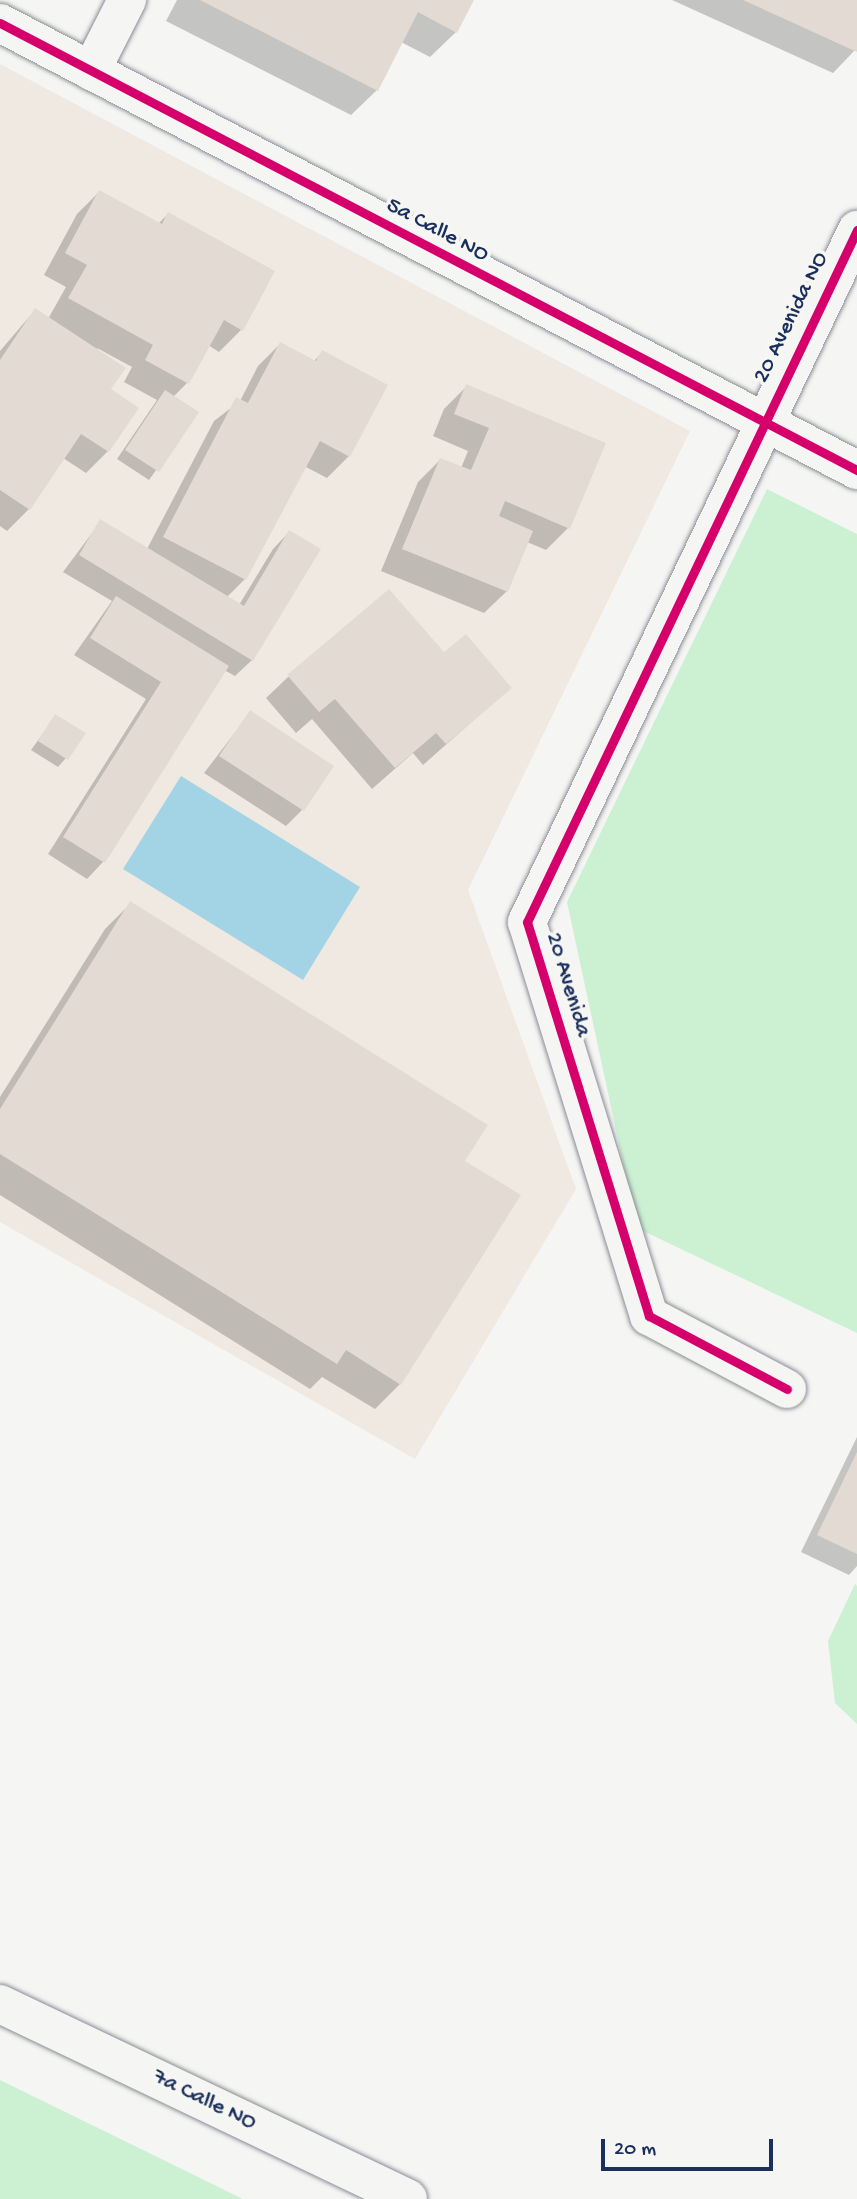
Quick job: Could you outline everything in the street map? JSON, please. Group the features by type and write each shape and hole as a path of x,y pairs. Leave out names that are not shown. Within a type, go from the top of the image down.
{"street":[{"path":"92,71 127,0"},
{"name":"5a Calle NO","path":"0,23 762,424 857,470"},
{"name":"20 Avenida NO","path":"762,424 857,230"},
{"name":"20 Avenida","path":"762,424 527,922 649,1316 787,1389"},
{"name":"7a Calle NO","path":"0,2004 408,2199"}],"shaded area":[{"path":"0,64 690,431 468,890 576,1189 415,1459 0,1222"}],"green space":[{"path":"767,489 857,534 857,1333 637,1228 567,902"},
{"path":"855,1584 857,1724 835,1703 828,1641"},
{"path":"0,2080 243,2199 0,2199"}],"water":[{"path":"181,776 360,887 303,980 123,869"}],"building":[{"path":"200,0 474,0 457,33 418,12 378,91"},
{"path":"743,0 857,0 857,52 787,20"},
{"path":"99,190 162,224 168,212 275,271 243,331 224,320 189,384 145,360 153,345 68,298 87,265 65,253"},
{"path":"35,308 126,368 111,389 139,408 109,452 81,434 30,510 0,490 0,360"},
{"path":"280,342 316,361 322,350 388,385 350,457 320,441 246,580 163,537 236,397 248,403"},
{"path":"466,384 606,443 570,529 505,501 499,516 533,531 508,592 402,549 440,458 471,470 489,428 454,414"},
{"path":"165,390 199,412 159,472 125,450"},
{"path":"100,519 244,606 289,530 321,549 253,661 79,555"},
{"path":"389,589 444,652 466,634 512,688 446,744 436,733 395,768 335,699 319,712 287,675"},
{"path":"116,596 229,666 105,863 63,837 161,682 90,638"},
{"path":"250,710 334,766 304,811 219,756"},
{"path":"55,714 86,733 68,760 38,741"},
{"path":"130,901 488,1125 465,1161 521,1195 401,1385 346,1350 337,1364 0,1154 0,1109"},
{"path":"857,1452 857,1554 817,1535"}],"cycle path":[{"path":"0,23 857,470"},
{"path":"787,1389 649,1316 527,922 857,230"}]}
